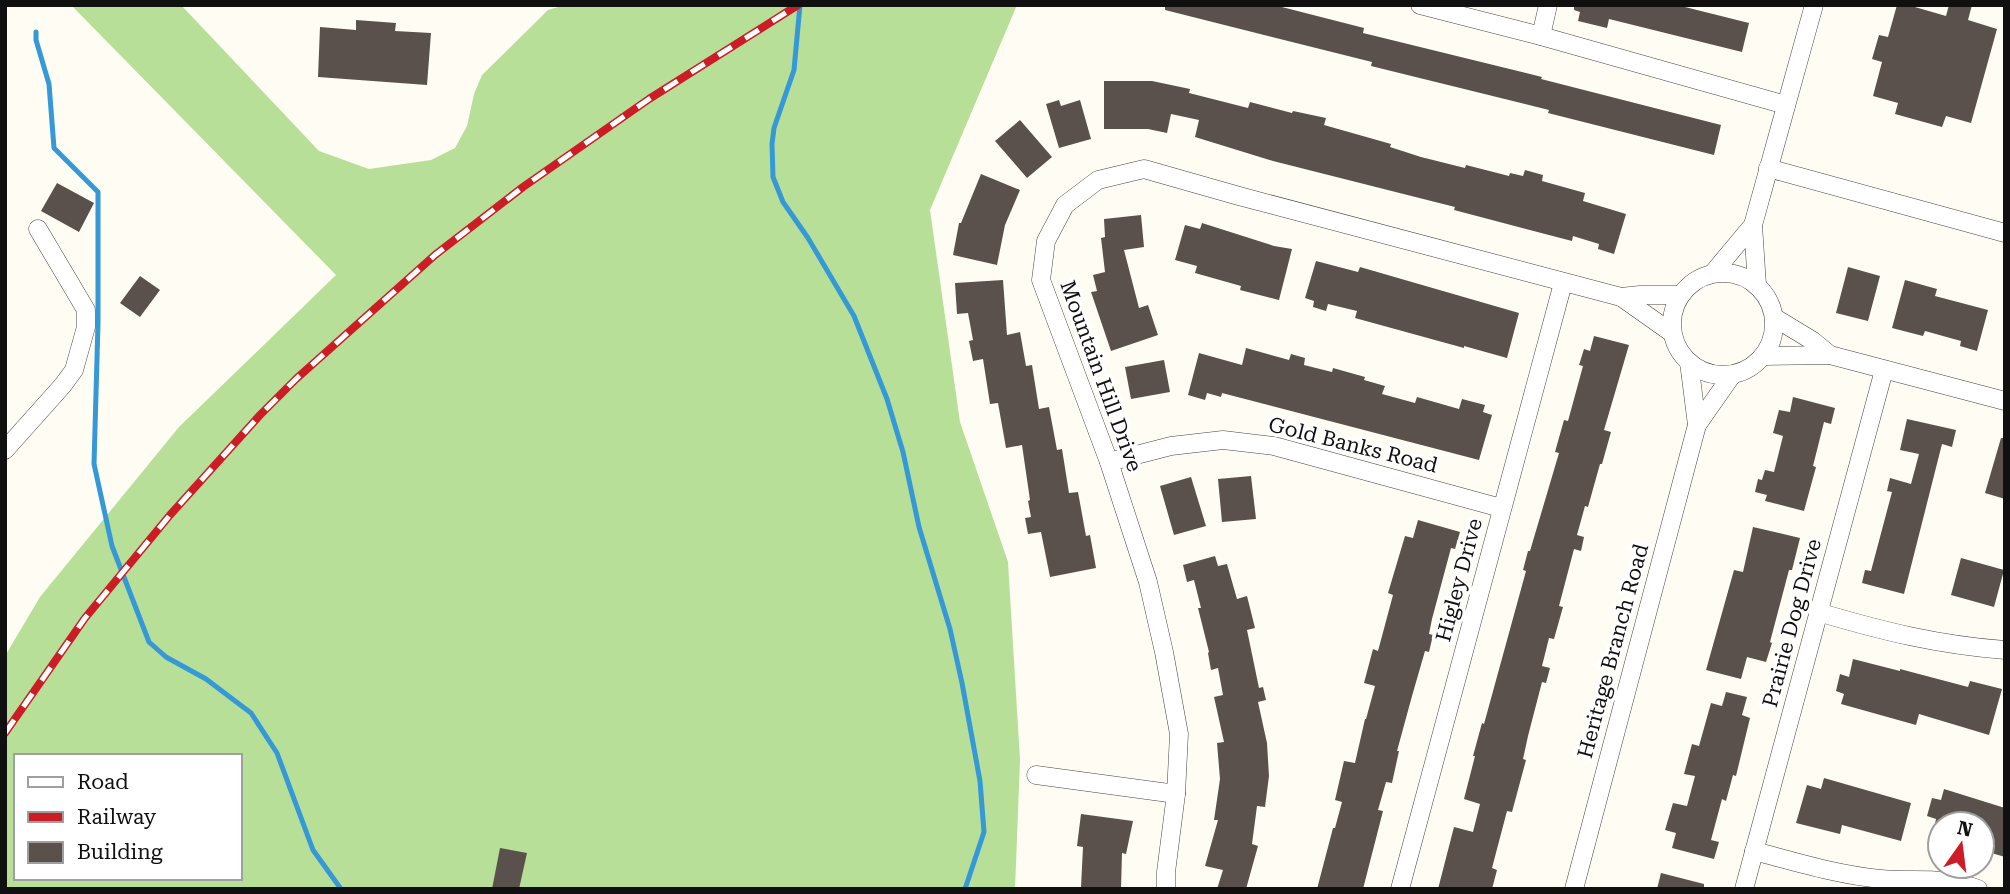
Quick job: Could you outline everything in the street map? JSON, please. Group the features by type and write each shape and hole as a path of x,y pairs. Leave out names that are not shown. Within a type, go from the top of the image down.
{"street":[{"path":"1420,5 1786,105"},
{"path":"1541,36 1548,5"},
{"path":"1757,285 1753,225 1814,5"},
{"path":"1768,167 2005,233"},
{"name":"Mountain Hill Drive","path":"1166,889 1179,734 1148,582 1109,462 1041,280 1046,241 1065,205 1098,180 1144,169 1621,297 1681,295"},
{"path":"1713,273 1753,225"},
{"path":"5,450 74,370 86,327 86,310 38,229"},
{"path":"1729,272 1744,276 1757,285 1769,299 1775,318 1775,332 1764,356 1755,365 1732,375 1716,375 1702,371 1689,362 1678,349 1672,333 1672,320 1674,307 1689,285 1713,273 1729,272"},
{"name":"Higley Drive","path":"1399,889 1563,283"},
{"name":"Mountain Hill Drive","path":"1621,297 1672,333"},
{"path":"1775,318 1813,341 1830,355"},
{"path":"1764,356 1830,355 2005,401"},
{"name":"Heritage Branch Road","path":"1689,362 1697,425"},
{"name":"Prairie Dog Drive","path":"1744,889 1884,370"},
{"name":"Heritage Branch Road","path":"1574,889 1697,425 1732,375"},
{"name":"Gold Banks Road","path":"1109,462 1171,446 1223,440 1274,446 1502,508"},
{"path":"1818,612 1962,647 2005,650"},
{"path":"1036,775 1176,794"},
{"path":"1754,851 1841,874 1884,879 1935,879 1978,889"}],"green space":[{"path":"71,5 181,5 319,151 369,169 431,160 455,148 467,126 474,94 482,75 548,10 565,5 1017,5 930,210 960,422 1008,562 1020,760 1015,889 5,889 5,656 40,597 179,427 336,275"}],"building":[{"path":"1165,5 1274,5 1364,28 1363,33 1721,125 1714,155 1548,113 1549,110 1371,66 1372,62 1165,10"},
{"path":"1574,5 1677,5 1749,23 1742,52 1609,19 1607,28 1578,21 1580,12 1574,10"},
{"path":"1897,5 1908,5 1946,16 1949,5 1972,5 1968,20 1997,29 1971,123 1946,116 1942,127 1895,114 1898,103 1873,96 1882,62 1872,59 1879,35 1888,37"},
{"path":"356,20 396,23 395,31 431,33 427,85 318,77 320,27 356,30"},
{"path":"1104,81 1152,81 1190,89 1189,93 1248,108 1250,102 1292,113 1293,111 1326,118 1324,125 1391,144 1390,147 1421,157 1509,176 1510,173 1523,176 1525,170 1543,175 1542,181 1585,193 1583,201 1626,214 1614,254 1598,249 1599,244 1573,236 1572,241 1454,210 1455,207 1273,161 1195,137 1199,120 1171,114 1167,133 1148,129 1104,129"},
{"path":"1059,100 1061,106 1080,100 1091,139 1059,148 1046,104"},
{"path":"1020,120 1052,157 1027,178 995,141"},
{"path":"981,174 1020,190 1005,225 997,265 953,255 959,223"},
{"path":"57,183 94,203 79,232 41,211"},
{"path":"1141,215 1144,247 1124,250 1139,308 1148,305 1158,335 1111,351 1091,292 1097,291 1093,275 1105,272 1101,238 1105,237 1104,219"},
{"path":"1202,223 1274,246 1292,249 1279,300 1240,290 1241,286 1195,273 1197,266 1175,260 1185,225 1200,229"},
{"path":"1316,261 1358,272 1360,267 1519,313 1507,358 1355,318 1357,311 1328,304 1326,311 1313,307 1314,301 1305,298"},
{"path":"1848,267 1880,276 1868,321 1836,313"},
{"path":"140,276 160,290 140,317 120,303"},
{"path":"1003,280 1007,335 1020,332 1026,366 1032,365 1039,409 1049,407 1057,450 1062,449 1069,493 1078,492 1086,536 1090,535 1096,568 1050,577 1041,532 1028,534 1025,518 1031,517 1030,500 1022,445 1006,448 998,403 990,404 983,359 973,361 969,341 973,340 968,313 957,314 955,283"},
{"path":"1905,280 1937,289 1935,296 1988,310 1977,351 1960,346 1961,341 1925,331 1923,336 1892,328"},
{"path":"1594,336 1629,345 1604,430 1611,432 1577,535 1584,537 1581,551 1574,549 1559,606 1563,607 1554,639 1549,638 1542,666 1550,668 1546,683 1542,682 1523,759 1526,760 1512,812 1507,811 1492,868 1497,870 1492,889 1438,889 1454,827 1473,832 1480,804 1464,799 1473,756 1526,571 1523,570 1528,551 1559,453 1555,452 1564,420 1568,421 1583,366 1579,365 1584,349 1590,351"},
{"path":"1246,348 1289,360 1291,354 1305,358 1304,365 1332,372 1333,368 1365,377 1364,380 1385,386 1382,394 1415,403 1417,397 1459,409 1462,399 1485,405 1483,412 1492,415 1479,460 1222,393 1221,397 1207,393 1205,400 1188,395 1199,353 1242,365"},
{"path":"1164,360 1170,392 1131,399 1125,367"},
{"path":"1793,397 1835,408 1831,424 1824,422 1804,511 1765,501 1767,495 1755,492 1758,479 1762,480 1765,470 1774,472 1783,436 1773,433 1779,410 1790,412"},
{"path":"1907,419 1956,430 1952,447 1942,444 1904,594 1862,583 1865,570 1871,571 1892,492 1887,491 1890,478 1911,484 1919,454 1900,450"},
{"path":"2001,438 2005,438 2005,499 1985,493"},
{"path":"1251,476 1256,519 1222,522 1218,479"},
{"path":"1191,477 1206,526 1174,535 1160,486"},
{"path":"1418,520 1460,532 1455,549 1451,548 1432,619 1429,634 1433,635 1429,652 1425,651 1412,696 1397,751 1392,783 1386,782 1378,810 1383,811 1363,889 1317,889 1342,802 1335,800 1344,761 1355,763 1375,686 1364,683 1373,649 1378,651 1393,595 1388,593 1405,536 1413,538"},
{"path":"1753,527 1800,538 1792,570 1789,570 1766,662 1747,657 1741,679 1706,670 1734,570 1743,572"},
{"path":"1215,556 1218,566 1227,564 1237,599 1247,596 1255,628 1247,630 1259,688 1263,687 1266,700 1258,702 1267,743 1269,776 1265,807 1257,806 1252,844 1258,846 1246,889 1217,889 1223,870 1205,866 1218,820 1214,820 1220,779 1217,743 1224,742 1214,697 1223,695 1218,668 1211,670 1194,580 1187,582 1183,565"},
{"path":"1961,558 2004,570 1994,607 1951,595"},
{"path":"1853,659 1968,687 1970,681 2002,689 1989,735 1919,714 1916,725 1841,704 1844,694 1836,691 1840,674 1849,677"},
{"path":"1726,692 1747,697 1742,715 1750,718 1736,776 1733,775 1726,801 1722,799 1711,840 1719,842 1714,859 1672,848 1676,833 1665,830 1673,803 1687,806 1695,776 1684,774 1692,744 1699,746 1711,703 1722,706"},
{"path":"1824,778 1911,803 1901,841 1842,825 1840,834 1796,823 1807,785 1821,789"},
{"path":"1944,789 2005,808 2005,857 1996,854 1996,810 1929,810 1932,798 1941,800"},
{"path":"1081,814 1133,821 1126,854 1122,853 1121,889 1081,887 1083,847 1077,846"},
{"path":"500,848 527,853 519,889 492,889"},
{"path":"1661,873 1704,884 1704,889 1657,889"}],"waterway":[{"path":"800,5 794,70 774,128 773,177 783,202 808,238 854,316 887,399 903,452 919,527 950,629 980,781 984,832 965,889"},
{"path":"36,32 49,84 54,148 98,192 94,464 112,546 149,642 166,657 206,679 251,713 277,753 313,850 341,889"}],"railway":[{"path":"5,733 85,618 170,515 296,379 435,255 523,187 649,99 798,5"}]}
